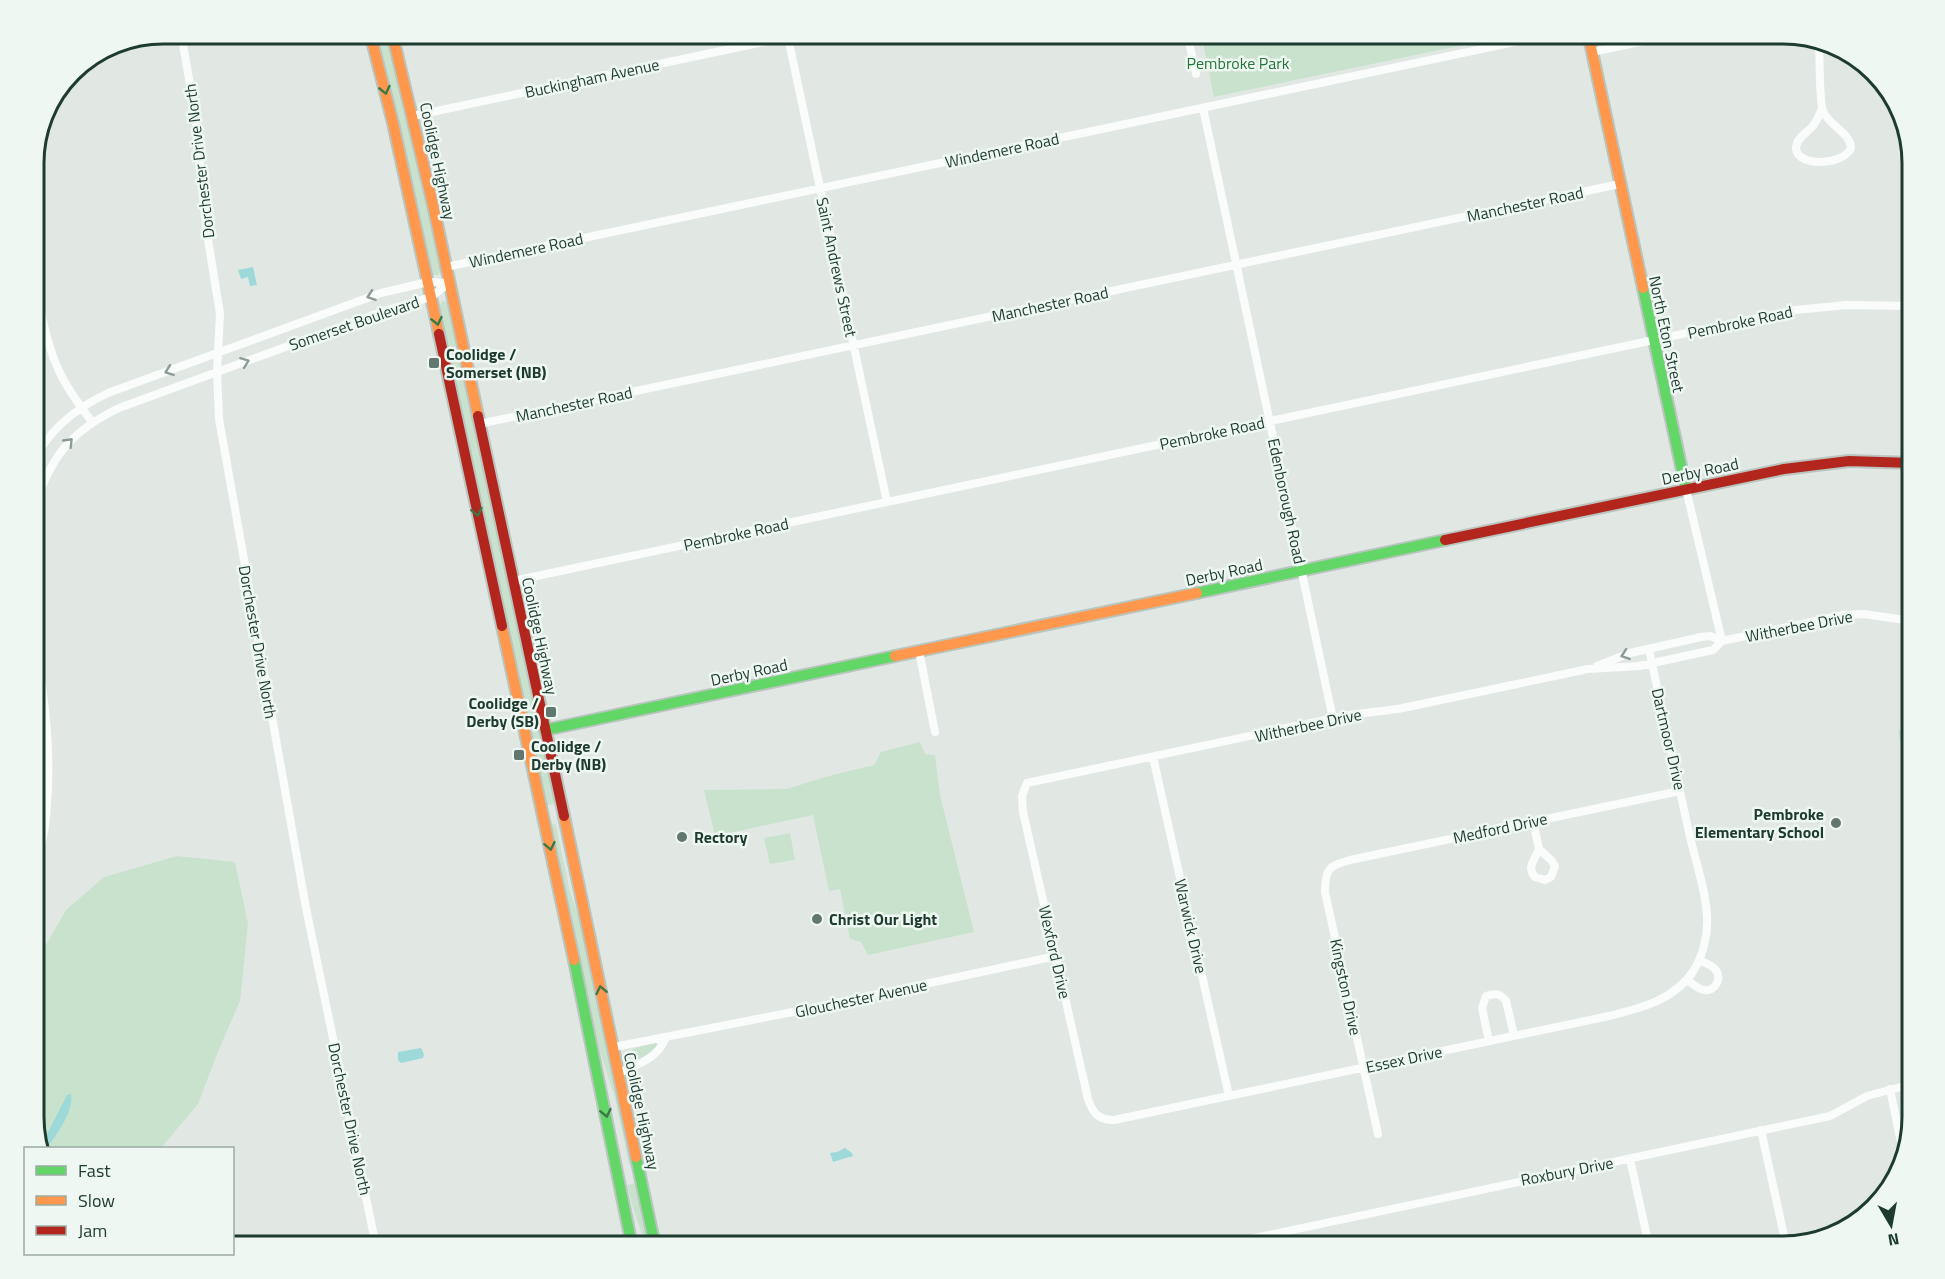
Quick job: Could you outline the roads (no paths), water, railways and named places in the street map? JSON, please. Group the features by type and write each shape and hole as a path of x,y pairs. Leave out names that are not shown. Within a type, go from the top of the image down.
{"main road":[{"path":"373,44 393,123 544,818 630,1236"},
{"name":"Coolidge Highway","path":"395,44 446,267 653,1236"},
{"name":"North Eton Street","path":"1590,44 1686,489"},
{"name":"Derby Road","path":"545,730 1686,489 1810,465 1849,461 1902,463"},
{"path":"544,818 558,815 565,820"},
{"path":"617,1165 624,1175 630,1176 639,1172"}],"street":[{"name":"Dorchester Drive North","path":"184,44 195,113 206,227 219,301 221,324 217,372 219,419 306,908 374,1236"},
{"name":"Buckingham Avenue","path":"412,116 746,44"},
{"name":"Saint Andrews Street","path":"790,44 887,502"},
{"path":"1189,44 1196,74"},
{"name":"Windemere Road","path":"446,267 1506,44"},
{"path":"1592,52 1630,44"},
{"path":"1819,50 1822,109 1813,126 1797,143 1796,150 1807,161 1837,160 1849,154 1851,148 1848,137 1832,124 1822,109"},
{"name":"Edenborough Road","path":"1203,108 1333,719"},
{"name":"Manchester Road","path":"480,424 1620,184"},
{"name":"Somerset Boulevard","path":"44,443 63,422 81,407 108,393 381,293 428,282 449,283"},
{"name":"Somerset Boulevard","path":"44,482 55,459 67,444 92,422 119,408 384,311 431,297 449,283"},
{"name":"Pembroke Road","path":"513,581 1653,340 1820,307 1873,304 1902,305"},
{"path":"44,326 56,365 64,381 92,422"},
{"name":"North Eton Street","path":"1686,489 1722,641"},
{"name":"Witherbee Drive","path":"1027,783 1361,713 1398,709 1588,669 1652,664 1713,650 1722,641 1843,615 1864,614 1902,620"},
{"name":"Witherbee Drive","path":"1588,669 1630,653 1710,636 1722,641"},
{"name":"Dartmoor Drive","path":"1648,649 1707,916 1707,932 1695,969"},
{"path":"919,651 935,732"},
{"path":"44,706 48,734 49,783 44,830"},
{"name":"Warwick Drive","path":"1153,757 1229,1096"},
{"name":"Wexford Drive","path":"1027,783 1022,796 1023,812 1088,1099 1092,1111 1101,1118"},
{"name":"Medford Drive","path":"1325,875 1334,865 1350,860 1680,791"},
{"path":"1533,821 1539,849"},
{"name":"Kingston Drive","path":"1325,875 1325,892 1378,1134"},
{"name":"Glouchester Avenue","path":"614,1047 1056,956"},
{"path":"1687,980 1705,991 1717,984 1716,971 1699,960"},
{"name":"Essex Drive","path":"1101,1118 1114,1120 1646,1007 1661,1000 1687,980 1695,969"},
{"path":"1489,1041 1482,1004 1486,996 1492,994 1497,993 1506,1001 1514,1035"},
{"path":"619,1073 644,1062 660,1051 665,1038"},
{"name":"Roxbury Drive","path":"1264,1236 1830,1116 1867,1096 1902,1086"},
{"path":"1890,1089 1900,1136"},
{"path":"1761,1130 1784,1236"},
{"path":"1630,1159 1647,1236"}],"water":[{"path":"253,267 257,285 250,286 248,277 241,279 238,270"},
{"path":"421,1048 423,1058 401,1063 398,1060 398,1052"},
{"path":"71,1094 70,1108 48,1147 46,1137 67,1095"},
{"path":"845,1148 853,1156 833,1162 830,1153"}],"place":[{"name":"Coolidge / Somerset (NB)","path":"434,363"},
{"name":"Coolidge / Derby (SB)","path":"551,712"},
{"name":"Coolidge / Derby (NB)","path":"519,755"},
{"name":"Pembroke Elementary School","path":"1836,823"},
{"name":"Rectory","path":"682,837"},
{"name":"Christ Our Light","path":"817,919"}],"park label":[{"name":"Pembroke Park","path":"1238,63"}]}
